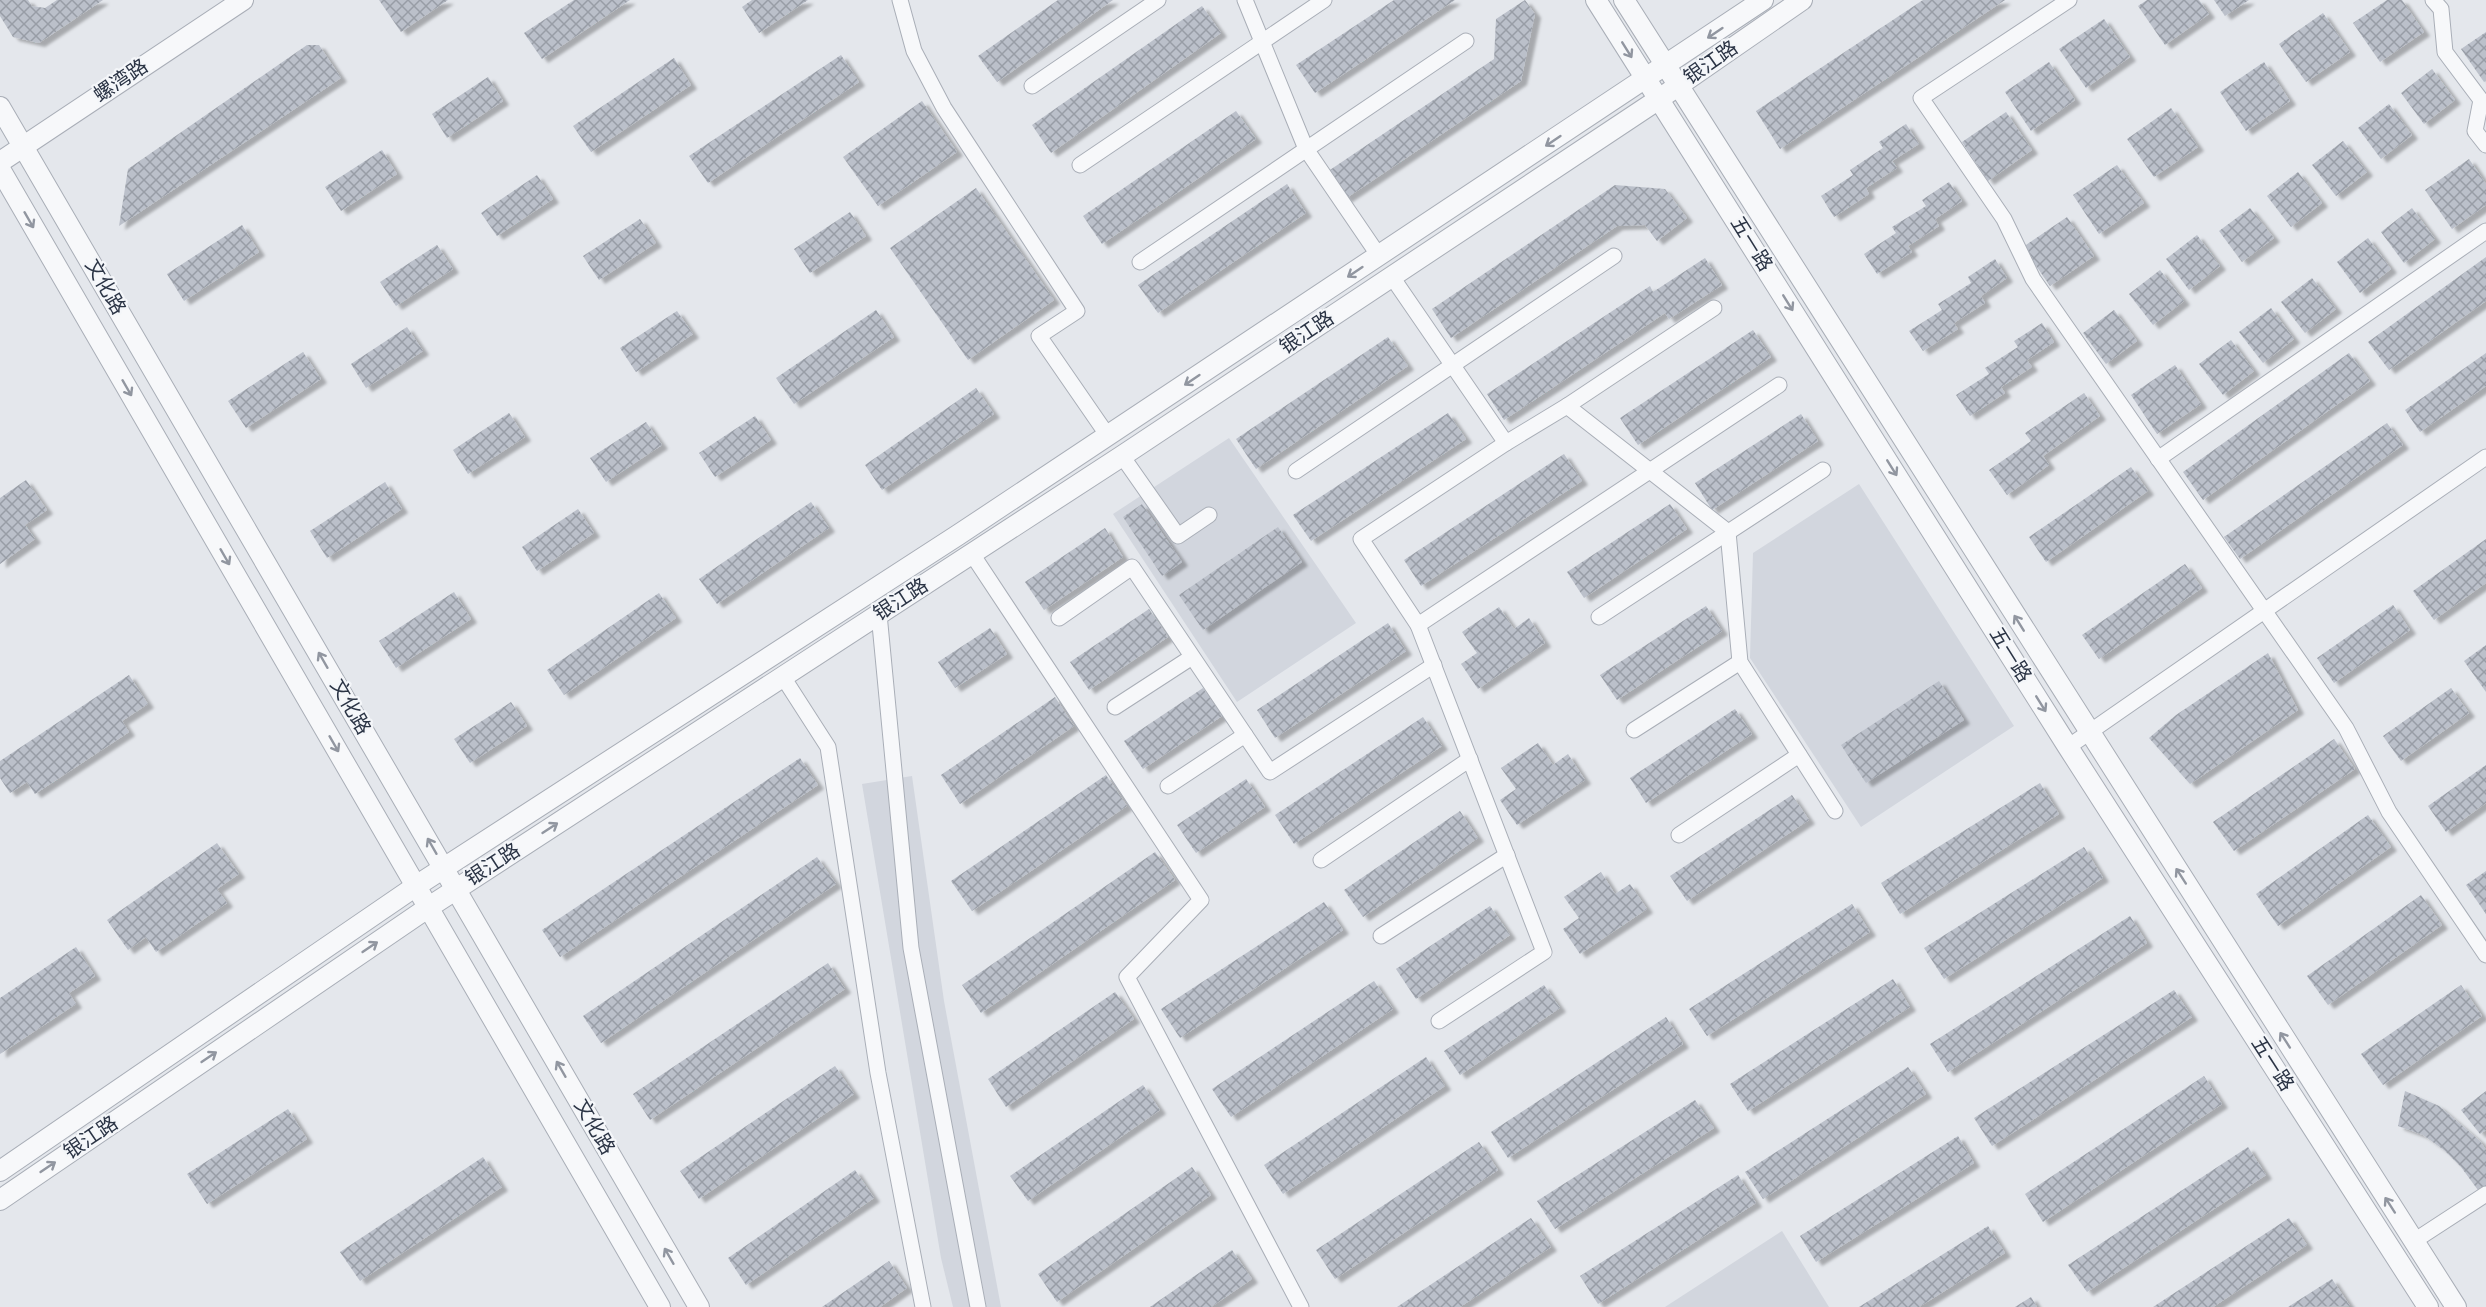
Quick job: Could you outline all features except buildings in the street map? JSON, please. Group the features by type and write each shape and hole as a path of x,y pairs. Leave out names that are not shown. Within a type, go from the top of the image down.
{"street":[{"name":"螺湾路","path":"0,162 243,0"},
{"path":"900,0 914,51 944,108 1077,312 1039,336 1178,536 1209,516"},
{"path":"1032,86 1158,0"},
{"path":"1245,0 1306,149 1506,443"},
{"path":"1080,165 1324,0"},
{"name":"五一路","path":"1596,0 2068,747 2428,1307"},
{"name":"五一路","path":"1624,0 2456,1307"},
{"name":"银江路","path":"0,1172 416,886 958,535 1666,67 1763,0"},
{"name":"银江路","path":"0,1200 456,889 1122,456 1659,99 1802,0"},
{"path":"2070,0 1921,98 2004,219 2033,279 2346,728 2389,812 2486,955"},
{"path":"2433,0 2441,9 2445,52 2481,100 2475,131 2486,145"},
{"path":"1140,262 1466,41"},
{"name":"文化路","path":"0,107 699,1307"},
{"name":"文化路","path":"0,169 660,1307"},
{"path":"2158,459 2486,231"},
{"path":"1296,471 1614,256"},
{"path":"1438,1021 1544,951 1419,625 1361,539 1714,308"},
{"path":"1419,625 1779,385"},
{"path":"1567,406 1728,532 1740,662 1834,812"},
{"path":"2068,747 2486,458"},
{"path":"1599,617 1823,470"},
{"path":"958,535 1201,900 1127,977 1301,1307"},
{"path":"1059,618 1132,567 1270,772 1434,665"},
{"path":"879,614 911,948 978,1307"},
{"path":"770,657 828,747 878,1073 923,1307"},
{"path":"1115,707 1192,657"},
{"path":"1634,730 1740,662"},
{"path":"1168,786 1245,735"},
{"path":"1679,835 1799,754"},
{"path":"1321,860 1470,759"},
{"path":"1381,936 1507,855"},
{"path":"2414,1241 2486,1194"}],"shaded area":[{"path":"1229,438 1356,623 1237,702 1113,514"},
{"path":"1859,484 2014,726 1861,827 1750,658 1753,553"},
{"path":"912,776 944,1001 1001,1307 953,1307 941,1258 862,784"},
{"path":"1782,1231 1829,1307 1665,1307"}]}
